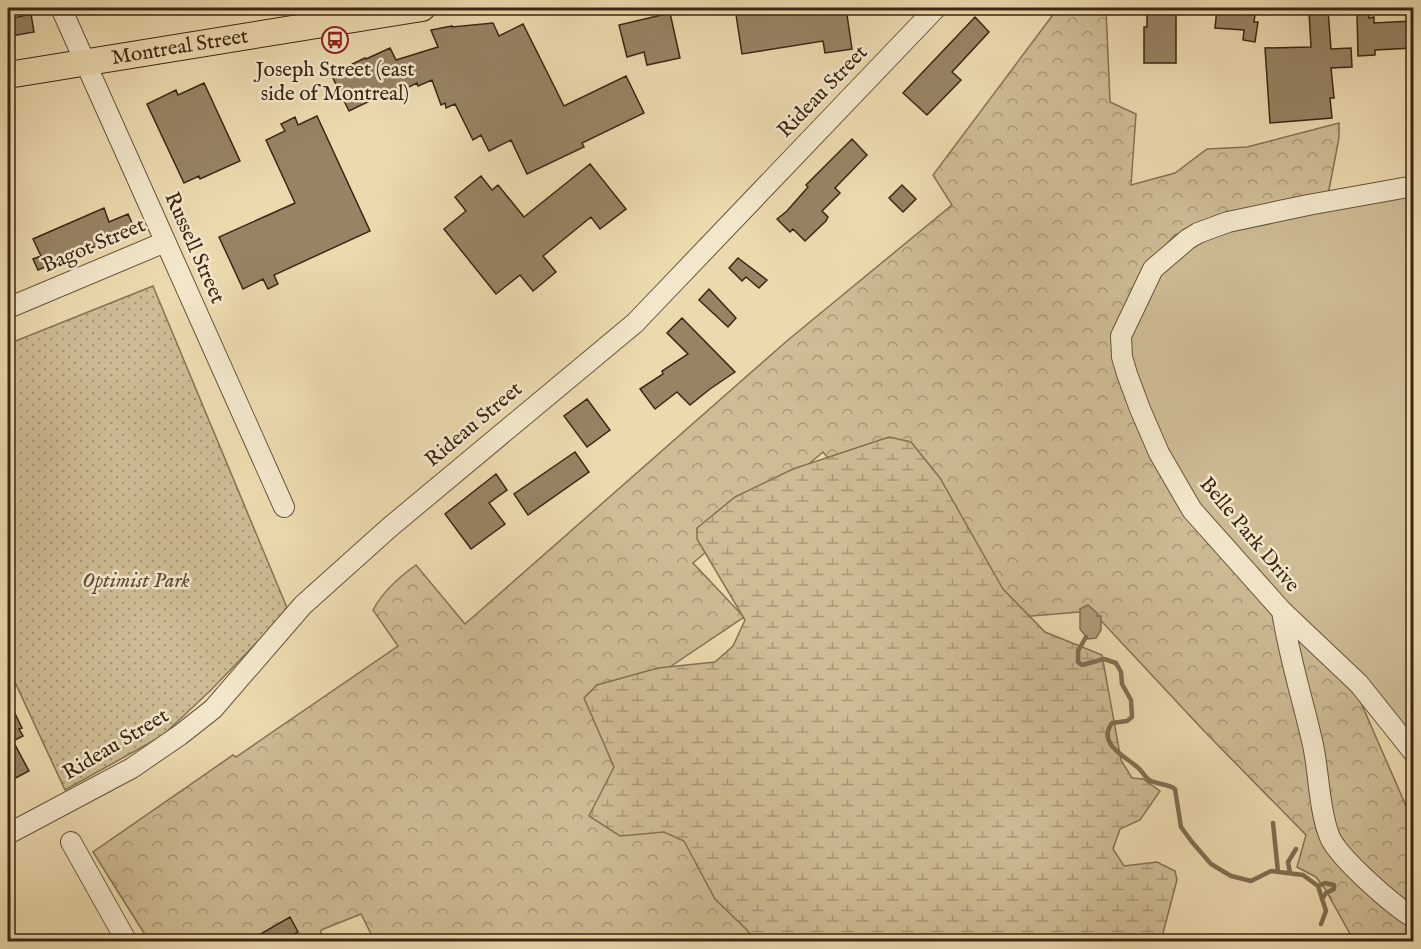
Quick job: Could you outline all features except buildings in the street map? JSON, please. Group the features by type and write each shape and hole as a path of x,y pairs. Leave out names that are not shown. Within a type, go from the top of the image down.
{"main road":[{"name":"Montreal Street","path":"8,75 86,63 354,13 423,8"}],"street":[{"name":"Russell Street","path":"61,8 284,507"},
{"name":"Rideau Street","path":"8,834 132,768 213,709 303,605 390,527 635,322 936,8"},
{"name":"Belle Park Drive","path":"1413,186 1228,222 1198,233 1153,269 1121,336 1126,374 1159,453 1192,510 1282,611 1359,684 1413,753"},
{"name":"Bagot Street","path":"8,308 165,242"},
{"path":"1282,611 1288,649 1313,745 1329,837 1342,855 1386,897 1413,918"},
{"path":"71,842 127,942"}],"green space":[{"path":"1058,8 1106,8 1110,102 1136,114 1131,185 1175,173 1207,149 1247,147 1339,123 1339,138 1328,195 1245,213 1175,235 1151,261 1113,331 1159,467 1293,630 1355,689 1413,822 1413,941 1354,941 1316,877 1297,867 1306,835 1204,731 1092,611 923,625 874,513 823,452 693,563 744,617 649,681 941,941 375,942 361,914 321,930 320,941 149,941 93,852 233,755 236,757 398,646 373,610 392,585 416,565 465,624 788,340 952,205 933,175"},
{"path":"1413,190 1413,739 1192,501 1133,375 1129,326 1160,269 1200,238"},
{"name":"Optimist Park","path":"153,286 288,610 211,690 162,736 65,790 8,667 8,344"},
{"path":"889,437 911,442 940,478 1003,589 1045,632 1102,655 1121,760 1132,778 1143,779 1160,791 1140,820 1120,829 1113,849 1124,866 1157,862 1175,871 1177,880 1163,933 1168,941 752,941 748,931 715,899 684,841 664,832 620,836 589,816 614,767 584,698 597,685 658,668 715,662 733,646 745,620 697,539 697,528 735,497 793,469"}],"shaded area":[{"path":"1088,605 1097,613 1097,616 1101,616 1101,630 1096,638 1088,639 1080,629 1080,609"}],"waterway":[{"path":"1086,637 1078,651 1078,662 1082,665 1104,659 1116,663 1121,672 1122,684 1131,700 1132,717 1127,721 1112,723 1108,730 1108,737 1114,748 1138,767 1149,780 1175,789 1181,827 1211,864 1231,876 1251,881 1271,871 1303,875 1318,886 1326,911 1321,924"},
{"path":"1273,823 1278,872"},
{"path":"1290,873 1288,862 1296,849"},
{"path":"1318,886 1325,883 1334,885 1334,889 1326,893 1322,899"}],"place":[{"name":"Joseph Street (east side of Montreal)","path":"335,40"}]}
